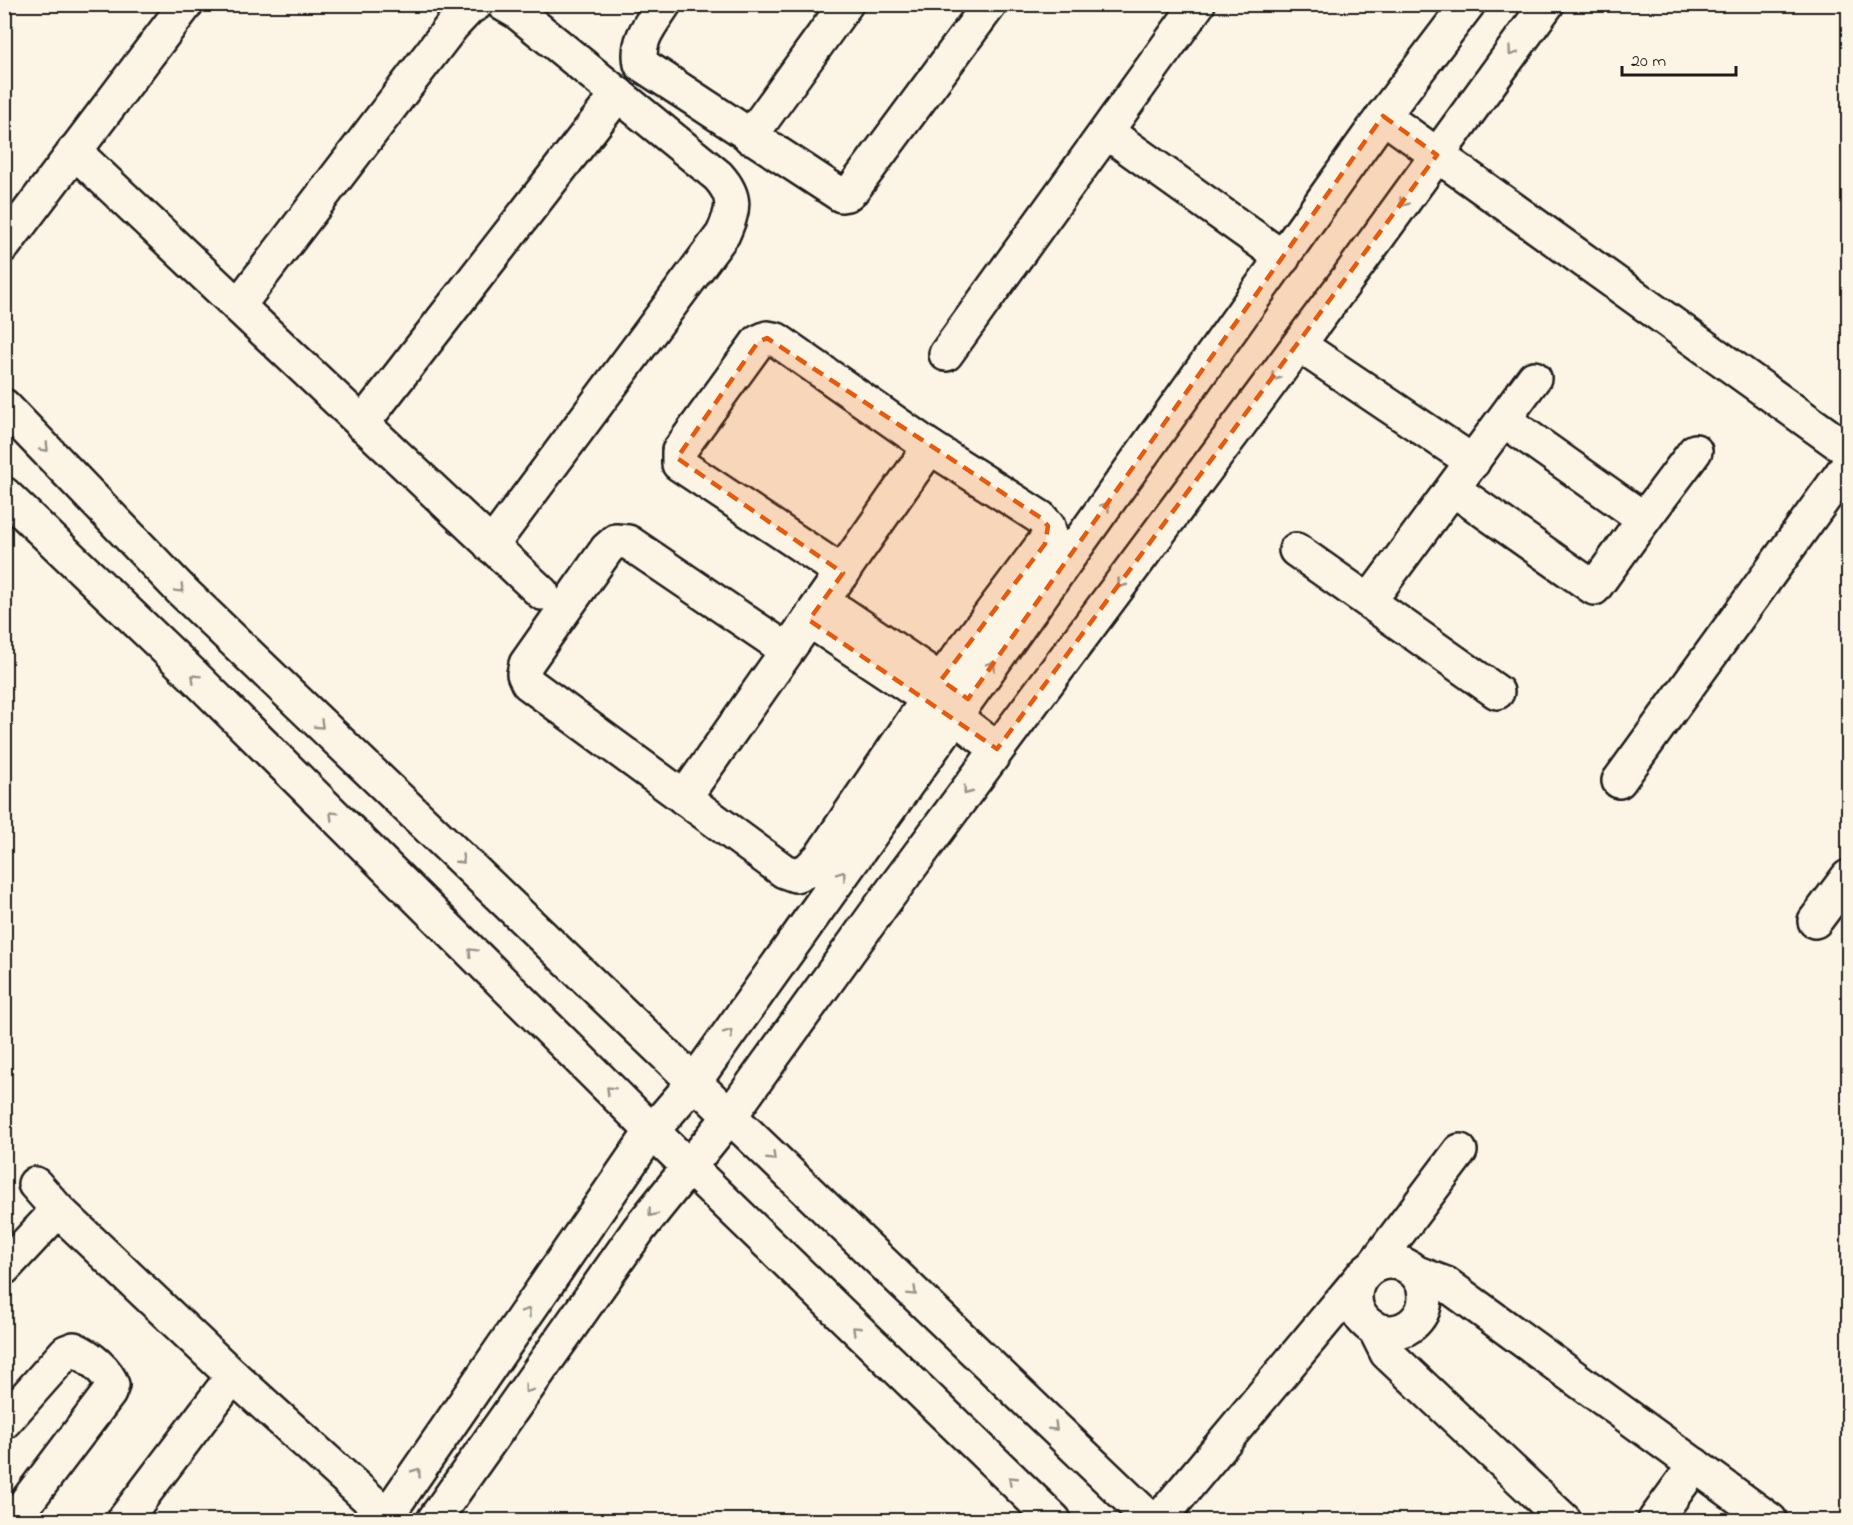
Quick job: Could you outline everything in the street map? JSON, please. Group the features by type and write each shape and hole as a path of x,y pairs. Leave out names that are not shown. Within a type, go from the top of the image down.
{"street":[{"path":"4,244 186,4"},
{"path":"238,306 452,26 470,7 476,4"},
{"path":"491,546 723,234 730,219 732,203 730,189 718,176 517,12 503,4"},
{"path":"664,4 643,36 638,51 640,64 832,191 847,194 990,4"},
{"path":"750,137 846,4"},
{"path":"946,354 1108,133 1198,4"},
{"path":"35,1184 58,1210 387,1519 652,1131 695,1081 1383,116 1468,4"},
{"path":"434,1521 639,1229 730,1116 998,749 1299,345 1547,4"},
{"path":"362,424 618,94"},
{"path":"1383,116 1848,450"},
{"path":"1108,133 1283,258"},
{"path":"74,151 542,593"},
{"path":"788,650 628,542 616,541 607,549 526,664 524,674 528,683 784,871 795,875 808,870 820,858 934,689 1050,535 1048,526 1041,518 930,447 777,340 767,338 758,342 679,451 679,464 843,573"},
{"path":"1299,345 1473,462"},
{"path":"1370,600 1534,378"},
{"path":"4,406 189,598 1151,1521"},
{"path":"1504,420 1644,519"},
{"path":"684,798 930,447"},
{"path":"1453,489 1594,588 1695,451"},
{"path":"1620,781 1848,465"},
{"path":"4,494 193,675 652,1131 1054,1521"},
{"path":"1296,550 1370,600 1497,693"},
{"path":"841,613 934,689 961,708 998,749"},
{"path":"809,620 934,689"},
{"path":"1815,921 1848,877"},
{"path":"1160,1521 1366,1273 1460,1151"},
{"path":"4,1268 58,1210"},
{"path":"1366,1273 1396,1262 1446,1284 1770,1521"},
{"path":"1366,1273 1355,1304 1366,1322 1376,1329 1398,1331 1409,1327 1418,1319 1424,1308 1426,1296 1424,1284 1417,1273"},
{"path":"1376,1329 1387,1353 1564,1521"},
{"path":"4,1422 66,1352 74,1349 82,1353 109,1376 112,1385 109,1393 13,1521"},
{"path":"124,1521 233,1376"},
{"path":"1655,1521 1695,1465"}],"highlighted area":[{"path":"1383,116 1437,155 997,749 809,620 843,573 677,458 758,342 767,338 1041,518 1048,526 1045,544 941,680 968,699"}]}
